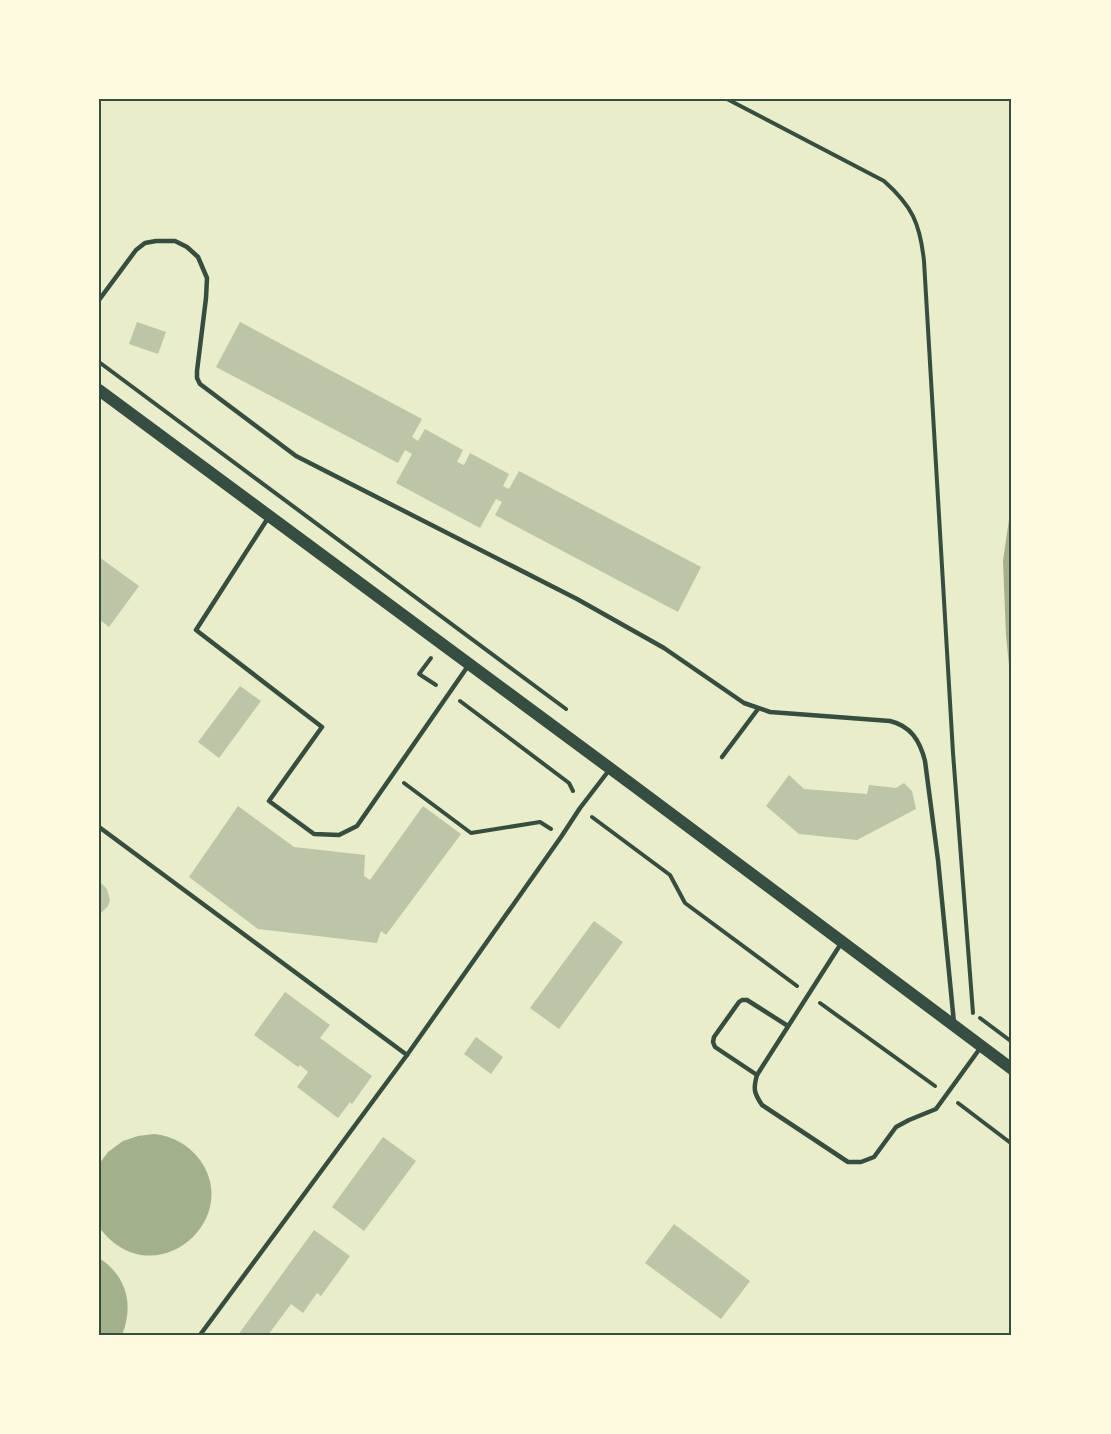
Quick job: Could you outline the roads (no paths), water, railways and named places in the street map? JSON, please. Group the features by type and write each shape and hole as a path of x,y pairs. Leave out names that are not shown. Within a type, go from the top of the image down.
{"main road":[{"path":"99,390 1012,1069"}],"lane":[{"path":"99,300 136,250 145,243 167,240 181,243 198,257 207,278 197,371 200,384 296,456 587,605 664,648 744,703 770,712 890,721 910,730 919,743 925,760 938,860 954,1026"},
{"path":"269,516 196,630 322,727 269,801 314,834 339,836 357,826 470,664"},
{"path":"722,757 758,709"},
{"path":"200,1335 407,1055 580,808 610,769"},
{"path":"99,827 407,1055"},
{"path":"842,942 757,1076 754,1085 755,1095 762,1105 848,1162 861,1162 874,1157 896,1128 936,1109 981,1046"},
{"path":"757,1076 715,1047 714,1037 742,1000 747,1000 788,1026"}]}
